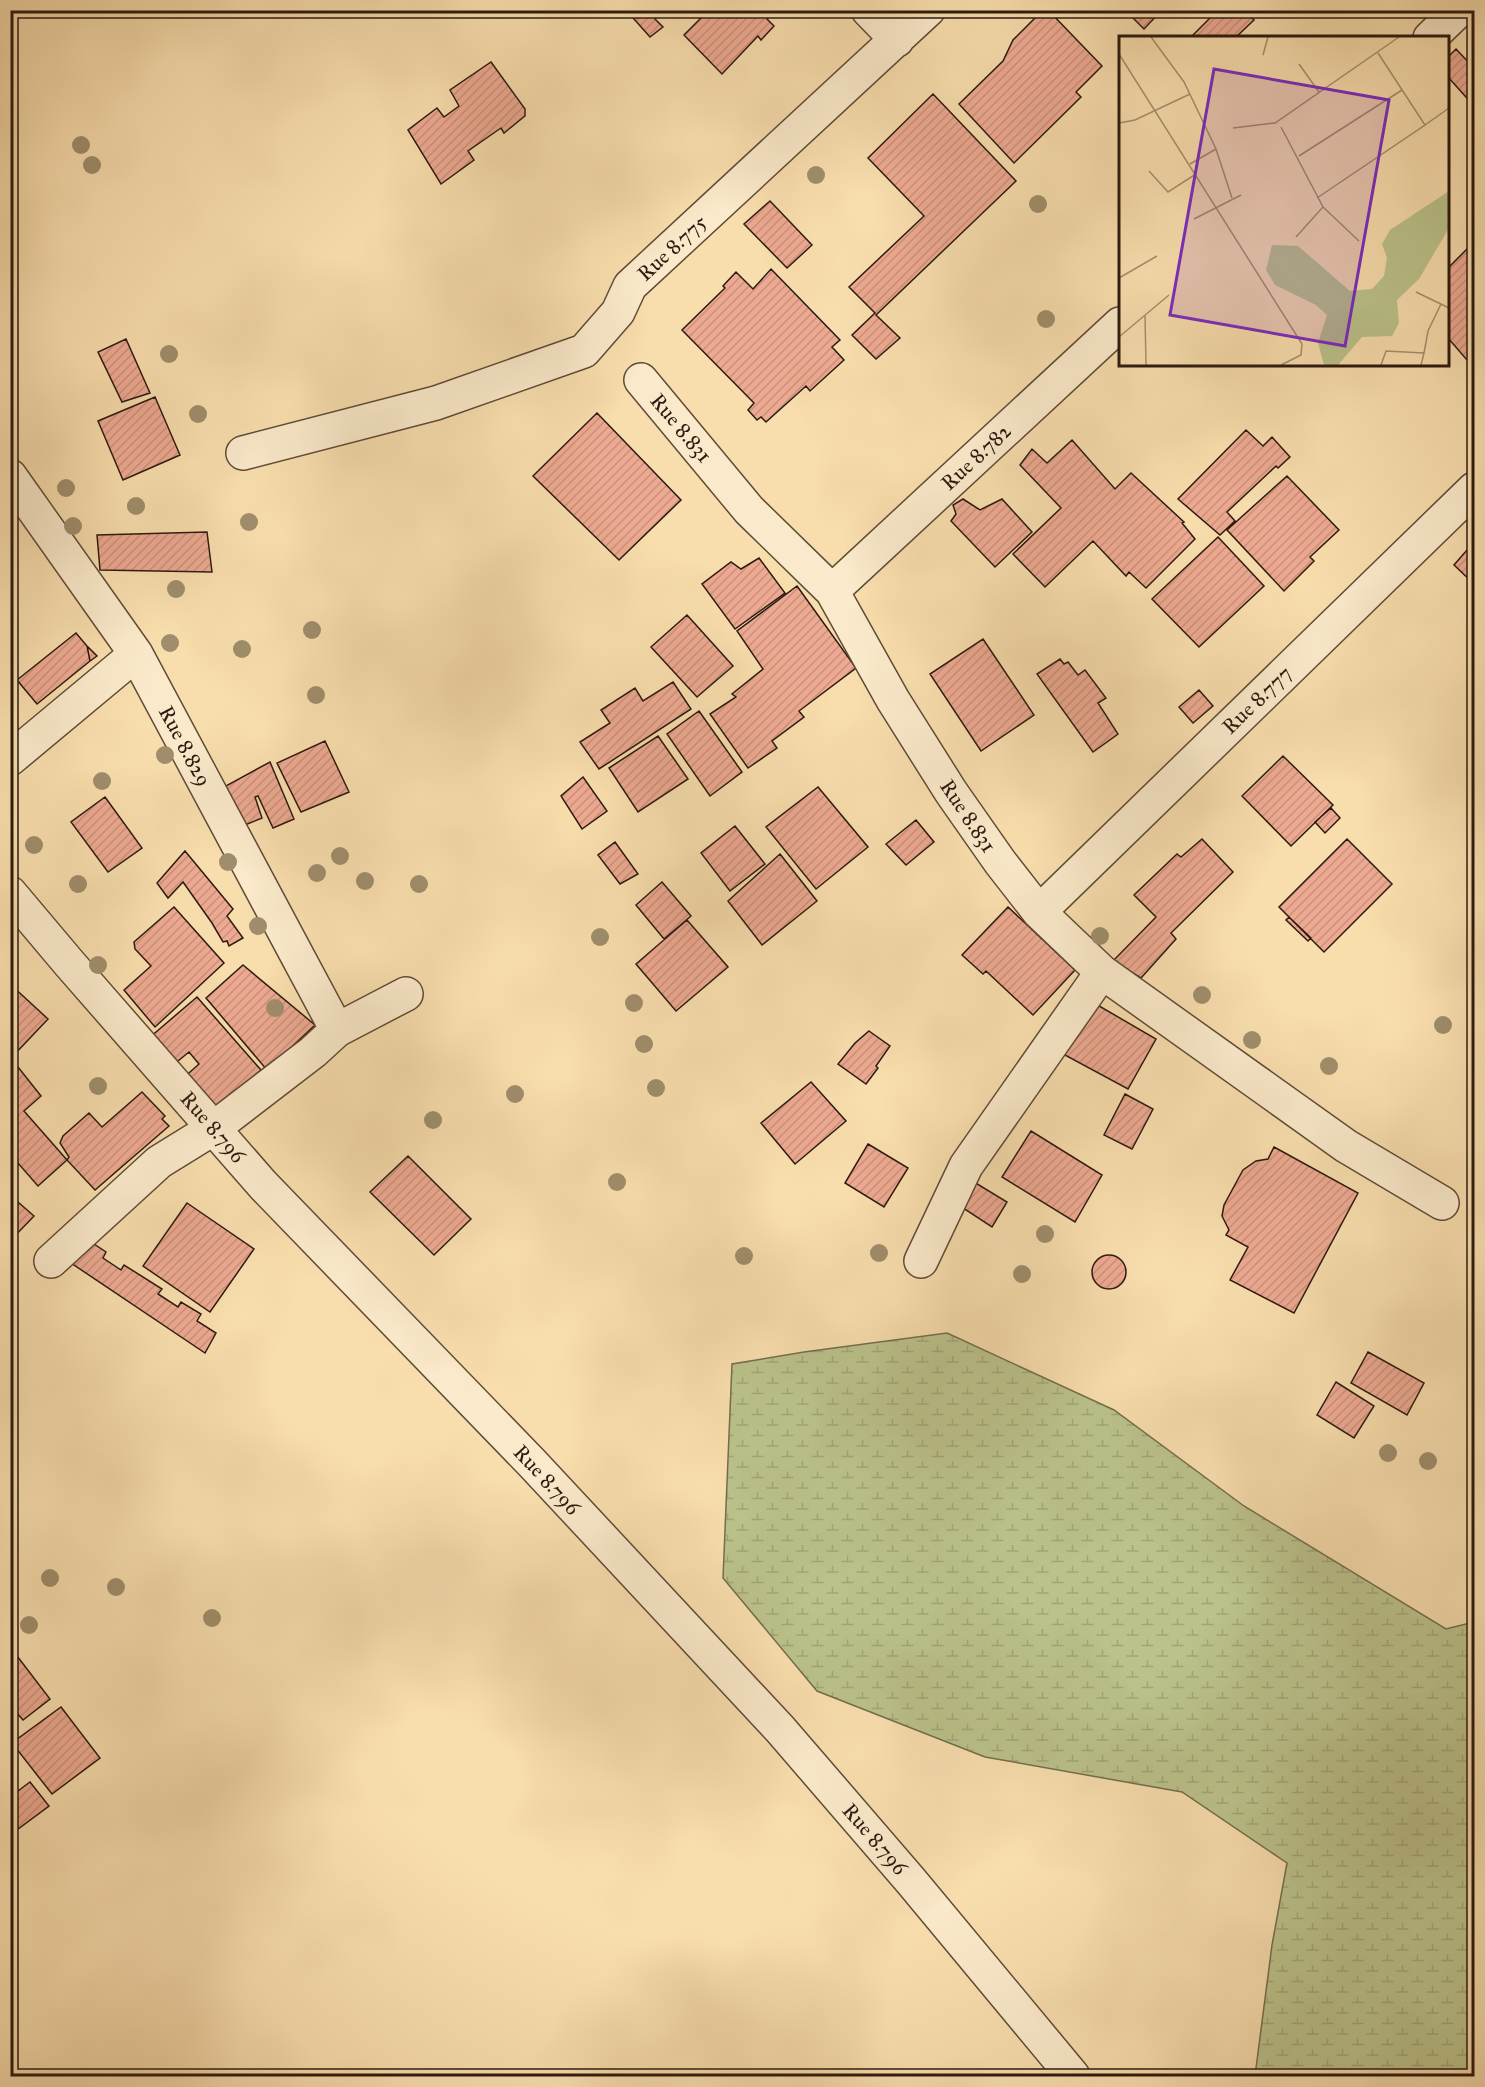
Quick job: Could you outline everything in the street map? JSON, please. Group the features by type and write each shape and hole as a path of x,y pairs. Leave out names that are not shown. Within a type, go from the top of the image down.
{"street":[{"path":"868,10 897,40"},
{"name":"Rue 8.775","path":"243,453 436,403 584,351 618,312 630,286 928,10"},
{"path":"1432,36 1459,10"},
{"name":"Rue 8.782","path":"832,591 1119,325"},
{"name":"Rue 8.831","path":"641,380 749,510 832,591 893,700 951,792 1000,862 1039,912 1102,972 1346,1146 1442,1203"},
{"name":"Rue 8.829","path":"10,476 136,654 337,1030"},
{"name":"Rue 8.777","path":"1039,912 1474,489"},
{"path":"10,759 136,654"},
{"name":"Rue 8.796","path":"10,893 263,1185 532,1463 780,1729 911,1881 1073,2076"},
{"path":"921,1261 966,1166 1102,972"},
{"path":"51,1261 159,1162 214,1128 313,1052 337,1030 406,994"}],"green space":[{"path":"947,1333 1114,1410 1244,1506 1446,1629 1474,1622 1474,2076 1255,2076 1272,1945 1287,1863 1182,1792 985,1757 817,1691 723,1578 732,1364"}],"building":[{"path":"626,10 665,10 655,19 663,27 650,37"},
{"path":"694,10 775,10 767,19 774,26 761,40 758,36 722,74 684,35 701,18"},
{"path":"1043,10 1048,10 1102,66 1076,92 1081,97 1014,163 959,104 1003,61 1013,40"},
{"path":"1125,10 1162,10 1144,29"},
{"path":"1218,10 1244,10 1254,20 1237,36 1192,36"},
{"path":"1456,49 1474,68 1474,106 1449,78 1449,56"},
{"path":"491,62 525,109 525,116 504,133 501,128 468,151 474,160 441,184 408,130 437,108 444,117 459,106 450,90"},
{"path":"933,94 1016,181 876,315 900,338 876,359 852,335 875,313 849,287 924,216 868,158"},
{"path":"770,201 812,245 787,268 744,224"},
{"path":"1474,242 1473,367 1449,339 1449,267"},
{"path":"771,269 840,340 832,347 844,360 810,391 806,386 766,422 761,417 757,420 748,410 754,403 682,330 725,288 723,286 736,272 753,289"},
{"path":"126,339 150,393 122,402 98,352"},
{"path":"155,397 180,455 123,480 98,421"},
{"path":"597,413 681,500 619,560 533,476"},
{"path":"1246,430 1263,446 1272,437 1290,457 1278,468 1276,466 1227,512 1235,521 1220,535 1178,499"},
{"path":"1072,440 1115,489 1131,473 1184,522 1182,523 1195,539 1146,588 1129,572 1126,576 1093,541 1045,587 1013,554 1061,508 1020,465 1032,449 1047,463"},
{"path":"1287,476 1339,530 1310,557 1314,561 1284,591 1227,530"},
{"path":"963,499 980,510 1002,499 1032,532 995,567 951,521 956,514 953,505"},
{"path":"207,532 212,572 100,570 97,535"},
{"path":"1218,537 1264,586 1199,647 1152,599"},
{"path":"1474,542 1474,584 1454,565"},
{"path":"759,558 785,593 735,629 702,584 731,562 741,569"},
{"path":"797,586 856,668 799,711 804,717 772,741 777,748 748,768 710,714 736,697 732,694 763,669 737,631"},
{"path":"687,615 733,666 697,697 651,647"},
{"path":"76,633 87,646 90,661 37,704 17,680"},
{"path":"983,639 1034,715 981,751 930,674"},
{"path":"87,646 97,656 90,661"},
{"path":"1060,659 1064,664 1068,662 1078,675 1085,670 1106,698 1098,703 1118,734 1093,752 1037,674"},
{"path":"673,682 691,709 599,769 580,742 610,723 601,710 635,688 643,701"},
{"path":"1199,690 1213,706 1193,723 1179,707"},
{"path":"699,711 742,772 710,796 667,734"},
{"path":"658,736 688,779 638,812 609,768"},
{"path":"325,741 349,792 301,812 277,763"},
{"path":"1283,756 1333,805 1291,846 1242,796"},
{"path":"270,762 294,819 273,828 258,796 255,797 262,818 240,827 224,787"},
{"path":"583,777 607,811 582,829 561,796"},
{"path":"818,787 868,847 816,889 766,827"},
{"path":"105,797 142,848 108,872 71,822"},
{"path":"1331,808 1340,818 1325,833 1315,822"},
{"path":"916,820 934,842 906,865 886,844"},
{"path":"735,826 765,864 730,891 701,853"},
{"path":"1202,839 1233,872 1171,933 1176,939 1141,978 1113,961 1156,917 1134,895 1177,854 1181,857"},
{"path":"1347,839 1392,884 1324,952 1279,907"},
{"path":"615,842 638,874 620,884 598,855"},
{"path":"185,851 233,909 227,916 243,938 229,946 227,941 223,942 183,882 168,898 157,883"},
{"path":"780,854 817,901 762,945 728,901"},
{"path":"662,882 691,916 664,939 636,905"},
{"path":"174,907 224,963 155,1027 124,990 151,966 135,949 134,942"},
{"path":"1008,907 1075,970 1033,1015 986,971 983,974 962,955"},
{"path":"1289,917 1311,938 1308,941 1286,920"},
{"path":"687,920 728,967 676,1011 636,964"},
{"path":"243,965 315,1025 267,1070 206,998"},
{"path":"10,984 48,1019 10,1059"},
{"path":"197,997 261,1070 209,1114 180,1081 199,1064 189,1052 173,1065 149,1038"},
{"path":"1094,1003 1156,1039 1128,1089 1063,1054"},
{"path":"869,1031 890,1046 866,1084 838,1064 855,1043"},
{"path":"14,1062 41,1096 24,1111 67,1160 38,1186 10,1154 10,1065"},
{"path":"811,1082 846,1121 795,1164 761,1123"},
{"path":"142,1092 165,1116 162,1119 169,1126 95,1190 67,1160 69,1157 60,1143 63,1136 89,1113 102,1127"},
{"path":"1125,1094 1153,1109 1132,1149 1104,1135"},
{"path":"1031,1131 1102,1175 1075,1222 1002,1177"},
{"path":"868,1144 908,1168 884,1207 845,1183"},
{"path":"1274,1147 1358,1193 1294,1313 1230,1280 1248,1247 1226,1235 1229,1230 1222,1216 1224,1205 1243,1170 1256,1161 1268,1159"},
{"path":"408,1156 471,1219 434,1255 370,1192"},
{"path":"974,1182 1007,1202 992,1227 960,1206"},
{"path":"10,1195 34,1216 10,1241"},
{"path":"187,1203 254,1249 210,1312 143,1266"},
{"path":"91,1242 106,1252 103,1258 121,1270 124,1265 162,1289 158,1294 178,1307 181,1302 201,1314 197,1321 216,1333 205,1353 68,1261"},
{"path":"1109,1255 1121,1260 1126,1272 1121,1284 1109,1289 1097,1284 1092,1272 1097,1260"},
{"path":"1368,1352 1424,1383 1407,1415 1351,1383"},
{"path":"1336,1382 1374,1406 1354,1438 1317,1415"},
{"path":"14,1652 50,1699 23,1720 10,1705 10,1654"},
{"path":"61,1707 100,1758 52,1794 12,1743"},
{"path":"30,1782 49,1806 10,1835 10,1797"}]}
